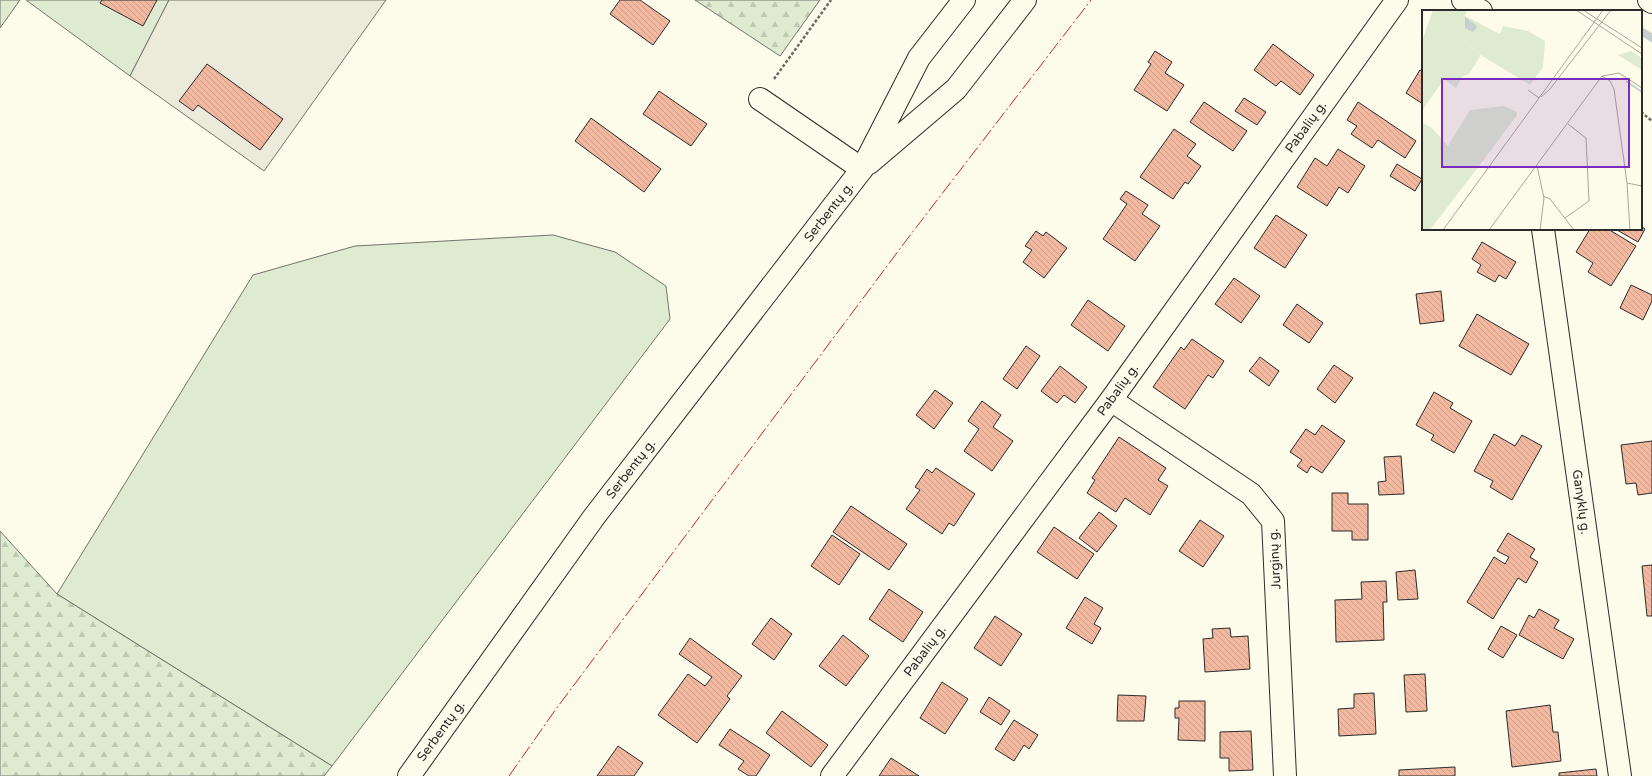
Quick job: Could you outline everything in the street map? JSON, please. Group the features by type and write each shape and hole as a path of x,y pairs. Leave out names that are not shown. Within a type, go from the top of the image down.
{"street":[{"name":"Serbentų g.","path":"409,776 594,517 862,169 919,58 964,0"},
{"name":"Serbentų g.","path":"862,169 956,88 1025,0"},
{"name":"Pabalių g.","path":"839,772 1111,400 1397,0"},
{"path":"1464,0 1479,10"},
{"path":"760,99 862,169"},
{"name":"Ganyklų g.","path":"1543,230 1620,776"},
{"name":"Jurginų g.","path":"1111,400 1251,494 1273,521 1285,776"}],"path":[{"path":"760,99 831,0"},
{"path":"1642,113 1652,121"}],"green space":[{"path":"0,0 20,0 0,28"},
{"path":"26,0 169,0 130,76"},
{"path":"695,0 820,0 780,56"},
{"path":"553,235 615,252 666,286 670,319 332,766 57,594 253,275 355,246"},
{"path":"0,531 57,594 332,766 324,776 0,776"}],"shaded area":[{"path":"169,0 386,0 264,171 130,76"}],"building":[{"path":"102,0 157,0 143,26 100,3"},
{"path":"620,0 640,0 670,21 653,45 610,14"},
{"path":"1273,44 1314,75 1300,95 1281,81 1276,86 1254,70"},
{"path":"1155,51 1172,62 1165,73 1184,85 1167,111 1134,90 1151,64 1148,62"},
{"path":"207,64 283,119 260,150 198,105 193,111 179,101"},
{"path":"1420,70 1422,71 1422,103 1406,93"},
{"path":"659,91 707,124 691,146 643,114"},
{"path":"1244,98 1266,112 1257,125 1235,111"},
{"path":"1204,102 1247,131 1233,151 1190,122"},
{"path":"1358,102 1416,141 1405,158 1378,140 1372,148 1351,134 1357,126 1347,120"},
{"path":"591,118 661,169 644,192 575,141"},
{"path":"1174,129 1196,144 1187,156 1201,166 1188,184 1185,182 1173,199 1140,177"},
{"path":"1338,149 1365,166 1348,193 1339,187 1327,206 1297,187 1315,158 1327,166"},
{"path":"1397,164 1422,179 1415,191 1390,176"},
{"path":"1126,191 1148,205 1142,214 1160,226 1135,261 1103,239 1127,204 1120,199"},
{"path":"1276,215 1307,235 1285,268 1254,248"},
{"path":"1642,227 1645,229 1638,242 1617,230 1642,230"},
{"path":"1589,230 1610,230 1636,246 1611,286 1588,272 1593,263 1576,252"},
{"path":"1036,231 1043,236 1046,232 1067,248 1044,278 1023,262 1032,250 1025,246"},
{"path":"1482,242 1516,262 1506,279 1499,275 1495,282 1477,272 1481,265 1472,259"},
{"path":"1234,278 1260,296 1241,323 1215,304"},
{"path":"1631,285 1652,295 1652,301 1643,320 1620,308"},
{"path":"1441,291 1444,321 1420,324 1416,294"},
{"path":"1088,300 1125,326 1108,351 1071,325"},
{"path":"1297,304 1323,323 1309,343 1283,325"},
{"path":"1477,314 1529,344 1511,375 1459,346"},
{"path":"1192,339 1224,361 1213,378 1208,375 1185,409 1153,387 1181,347 1184,350"},
{"path":"1026,346 1040,356 1017,389 1003,379"},
{"path":"1260,357 1279,371 1269,386 1249,371"},
{"path":"1334,365 1353,378 1335,403 1317,389"},
{"path":"1060,366 1087,387 1075,403 1064,395 1057,403 1041,391"},
{"path":"935,390 953,403 934,429 916,415"},
{"path":"1434,392 1453,403 1450,408 1472,421 1454,453 1431,440 1434,435 1416,425"},
{"path":"982,401 1001,415 993,427 1013,441 992,471 964,451 979,429 968,421"},
{"path":"1322,425 1345,441 1322,473 1311,466 1307,473 1297,466 1302,460 1290,452 1306,429 1315,435"},
{"path":"1494,434 1515,446 1522,435 1542,446 1512,500 1490,487 1493,481 1474,471"},
{"path":"1119,437 1166,468 1158,480 1168,486 1150,515 1125,498 1116,512 1087,493 1095,480 1092,478"},
{"path":"1652,441 1652,493 1638,495 1636,483 1626,484 1621,445"},
{"path":"1401,456 1404,494 1379,495 1378,482 1386,481 1384,457"},
{"path":"936,468 975,494 954,526 949,523 942,534 906,509 920,490 915,487 927,469 932,473"},
{"path":"1332,493 1348,493 1348,504 1368,504 1368,540 1352,540 1352,531 1332,531"},
{"path":"851,506 907,544 889,570 833,532"},
{"path":"1099,512 1117,526 1097,552 1079,538"},
{"path":"1200,520 1224,536 1203,567 1179,551"},
{"path":"1054,527 1094,554 1077,579 1037,552"},
{"path":"1508,533 1535,549 1530,557 1538,562 1526,583 1518,578 1493,619 1467,602 1494,557 1505,564 1509,557 1497,551"},
{"path":"832,535 860,554 839,585 811,566"},
{"path":"1652,565 1652,616 1647,616 1642,566"},
{"path":"1415,570 1418,599 1398,600 1396,572"},
{"path":"1386,581 1387,602 1383,602 1384,640 1336,642 1335,600 1362,599 1361,582"},
{"path":"889,589 923,612 903,642 869,619"},
{"path":"1085,597 1103,608 1094,624 1101,628 1092,644 1066,628"},
{"path":"1539,609 1559,620 1554,628 1574,639 1563,659 1519,635 1529,615 1534,618"},
{"path":"995,616 1022,634 1001,666 974,648"},
{"path":"771,618 792,634 774,660 752,644"},
{"path":"1501,626 1517,635 1503,658 1488,649"},
{"path":"1230,628 1231,637 1248,636 1250,669 1205,672 1203,639 1213,638 1212,629"},
{"path":"843,635 869,656 846,686 819,666"},
{"path":"690,638 742,676 727,696 730,699 697,743 658,715 688,674 705,686 712,677 679,654"},
{"path":"1425,674 1427,711 1406,712 1404,675"},
{"path":"942,682 968,699 945,734 920,718"},
{"path":"1374,693 1376,734 1339,736 1338,709 1354,708 1354,694"},
{"path":"1118,695 1146,696 1144,721 1117,721"},
{"path":"989,697 1010,711 1001,725 980,712"},
{"path":"1179,701 1205,701 1205,741 1178,740 1179,718 1175,718 1175,708 1179,708"},
{"path":"1550,705 1553,732 1558,732 1561,761 1512,767 1506,711"},
{"path":"782,711 828,745 811,767 766,733"},
{"path":"1014,720 1038,735 1029,749 1024,745 1014,761 995,749"},
{"path":"730,729 770,755 756,776 749,776 738,769 744,761 719,745"},
{"path":"1251,731 1253,770 1229,771 1229,758 1220,758 1220,732"},
{"path":"618,746 643,763 634,776 597,776"},
{"path":"891,758 919,776 879,776"},
{"path":"1455,767 1455,776 1399,776 1399,770"},
{"path":"1596,769 1597,776 1559,776 1559,773"}],"waterway":[{"path":"1642,32 1652,38"}],"power":[{"path":"509,776 556,709 908,238 1091,0"}]}
